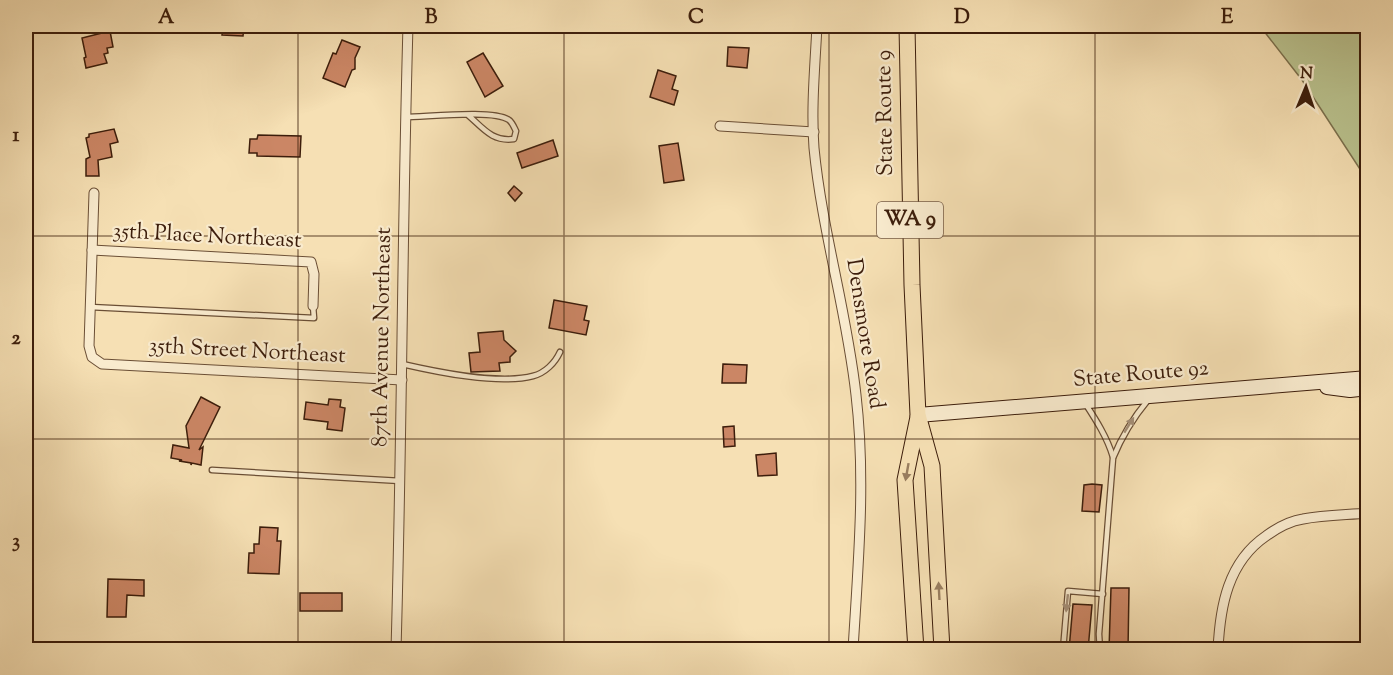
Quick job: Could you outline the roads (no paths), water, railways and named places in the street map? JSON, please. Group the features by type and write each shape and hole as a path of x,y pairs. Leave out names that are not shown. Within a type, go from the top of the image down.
{"main road":[{"name":"State Route 9","path":"907,26 912,285 918,415 932,466 942,650"},
{"name":"State Route 92","path":"918,415 1368,378"},
{"path":"1298,384 1350,390 1368,388"},
{"name":"State Route 9","path":"916,650 905,480 918,415"}],"street":[{"name":"87th Avenue Northeast","path":"396,650 408,26"},
{"name":"Densmore Road","path":"817,26 814,148 856,394 861,452 861,517 853,650"},
{"path":"720,126 814,132"},
{"path":"90,307 94,193"},
{"name":"35th Place Northeast","path":"92,250 311,262 314,274 314,306"},
{"name":"35th Street Northeast","path":"90,307 88,346 92,357 102,364 402,380"},
{"path":"1218,650 1222,606 1229,581 1240,560 1258,541 1278,528 1302,519 1368,513"}],"lane":[{"path":"405,117 486,114 502,116 511,120 516,131 513,139 495,138 468,115"},
{"path":"90,307 314,318 314,306"},
{"path":"402,364 448,374 490,378 522,377 541,373 550,367 560,352"},
{"path":"1113,458 1132,419 1152,395"},
{"path":"1083,401 1109,444 1113,458 1100,650"},
{"path":"212,470 401,481"},
{"path":"1063,650 1068,591 1103,594"}]}
